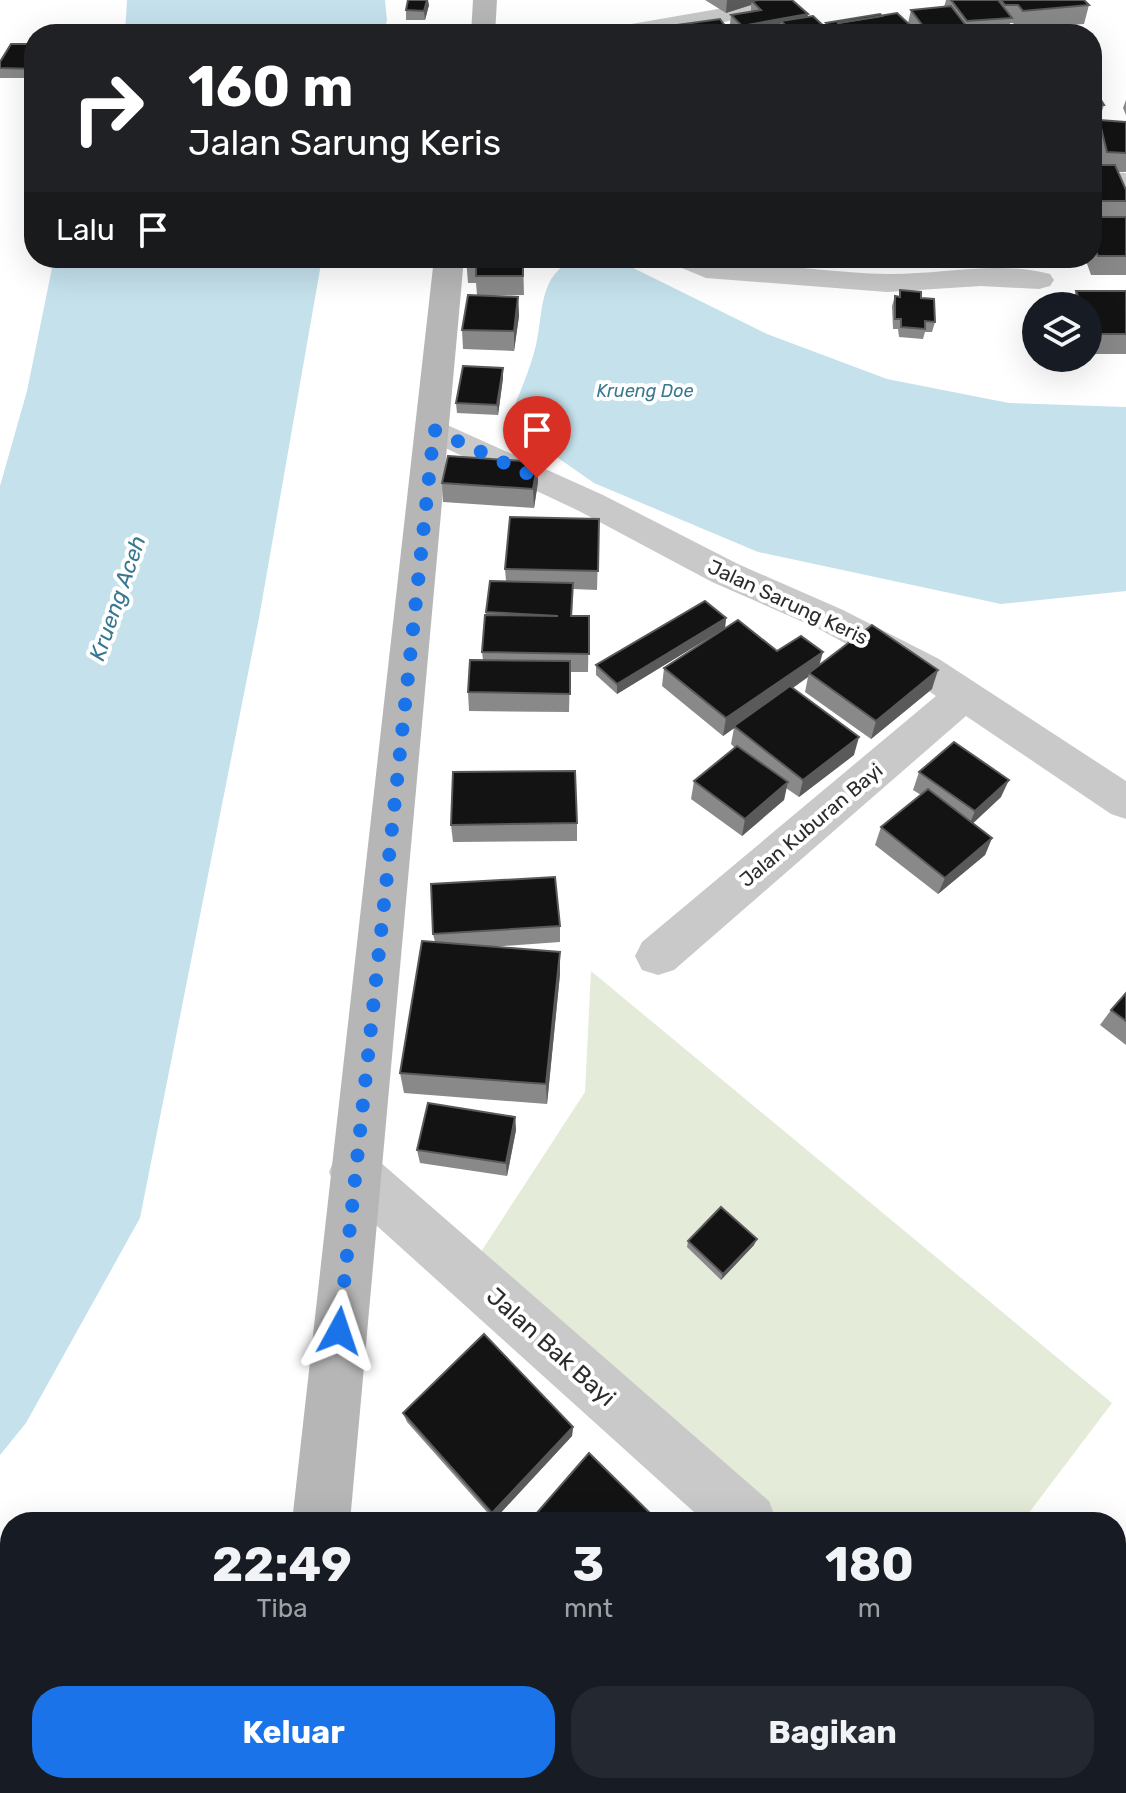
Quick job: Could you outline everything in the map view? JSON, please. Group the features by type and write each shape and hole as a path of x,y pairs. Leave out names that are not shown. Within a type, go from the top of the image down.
{"street":[{"path":"484,24 485,0"},
{"path":"673,24 721,16 777,0"},
{"path":"1102,180 1126,181"},
{"path":"322,1512 354,1172 434,430 448,268"},
{"path":"704,268 874,282 981,277 1039,280"},
{"name":"Jalan Sarung Keris","path":"434,430 591,503 725,573 830,619 925,669 1126,802"},
{"name":"Jalan Kuburan Bayi","path":"658,956 964,695"},
{"name":"Jalan Bak Bayi","path":"354,1172 737,1512"}],"green space":[{"path":"591,971 1112,1403 1030,1512 754,1512 475,1261 585,1092"}],"water":[{"path":"127,0 385,0 387,21 386,24 126,24"},
{"name":"Krueng Aceh","path":"52,268 320,268 259,618 140,1218 26,1423 0,1455 0,486 27,391"},
{"name":"Krueng Doe","path":"561,268 633,268 767,334 887,379 1009,403 1126,407 1126,591 1001,604 758,552 594,483 508,423 527,375 545,295 554,275"}],"building":[{"path":"408,0 427,0 424,11 406,10"},
{"path":"792,0 808,14 740,24 731,15 761,10 752,1"},
{"path":"951,0 998,0 1012,18 967,21"},
{"path":"1001,0 1084,0 1089,5 1023,11 1018,5 1005,5"},
{"path":"951,6 965,24 922,24 911,10"},
{"path":"897,13 909,24 839,24"},
{"path":"880,14 882,16 838,24 826,23"},
{"path":"813,16 821,24 784,24 781,21"},
{"path":"720,19 724,24 684,24"},
{"path":"11,44 24,44 24,69 0,68 0,62"},
{"path":"1102,120 1126,122 1126,153 1107,152"},
{"path":"1102,165 1115,165 1126,190 1126,201 1102,201"},
{"path":"1102,217 1126,217 1126,256 1102,256"},
{"path":"476,268 523,268 523,276 476,276"},
{"path":"900,290 921,292 921,298 934,299 935,322 925,321 925,329 901,327 901,319 895,319 895,296 900,297"},
{"path":"1126,291 1126,334 1102,334 1102,292 1076,292"},
{"path":"468,295 518,297 514,331 462,330"},
{"path":"463,366 503,368 497,405 456,403"},
{"path":"448,456 538,462 533,489 442,483"},
{"path":"510,517 599,519 598,571 505,569"},
{"path":"490,581 573,583 571,616 589,616 589,654 482,652 485,615 558,616 486,612"},
{"path":"705,601 726,618 617,684 596,665"},
{"path":"738,620 777,651 801,636 823,652 726,718 664,668"},
{"path":"872,625 938,670 876,721 809,673"},
{"path":"470,660 570,661 570,694 468,692"},
{"path":"790,686 859,737 803,780 734,726"},
{"path":"954,742 1009,780 975,811 919,772"},
{"path":"737,746 788,782 745,819 694,781"},
{"path":"575,771 577,823 451,825 453,772"},
{"path":"928,789 992,838 945,878 881,827"},
{"path":"555,877 560,926 433,934 431,884"},
{"path":"422,941 560,952 546,1084 400,1073"},
{"path":"1126,993 1126,1021 1111,1010"},
{"path":"428,1103 515,1117 506,1163 417,1150"},
{"path":"721,1207 757,1239 723,1274 688,1241"},
{"path":"484,1334 573,1427 491,1512 403,1413"},
{"path":"589,1453 649,1512 538,1512"}],"route":[{"path":"339,1331 434,430 537,478"}]}
